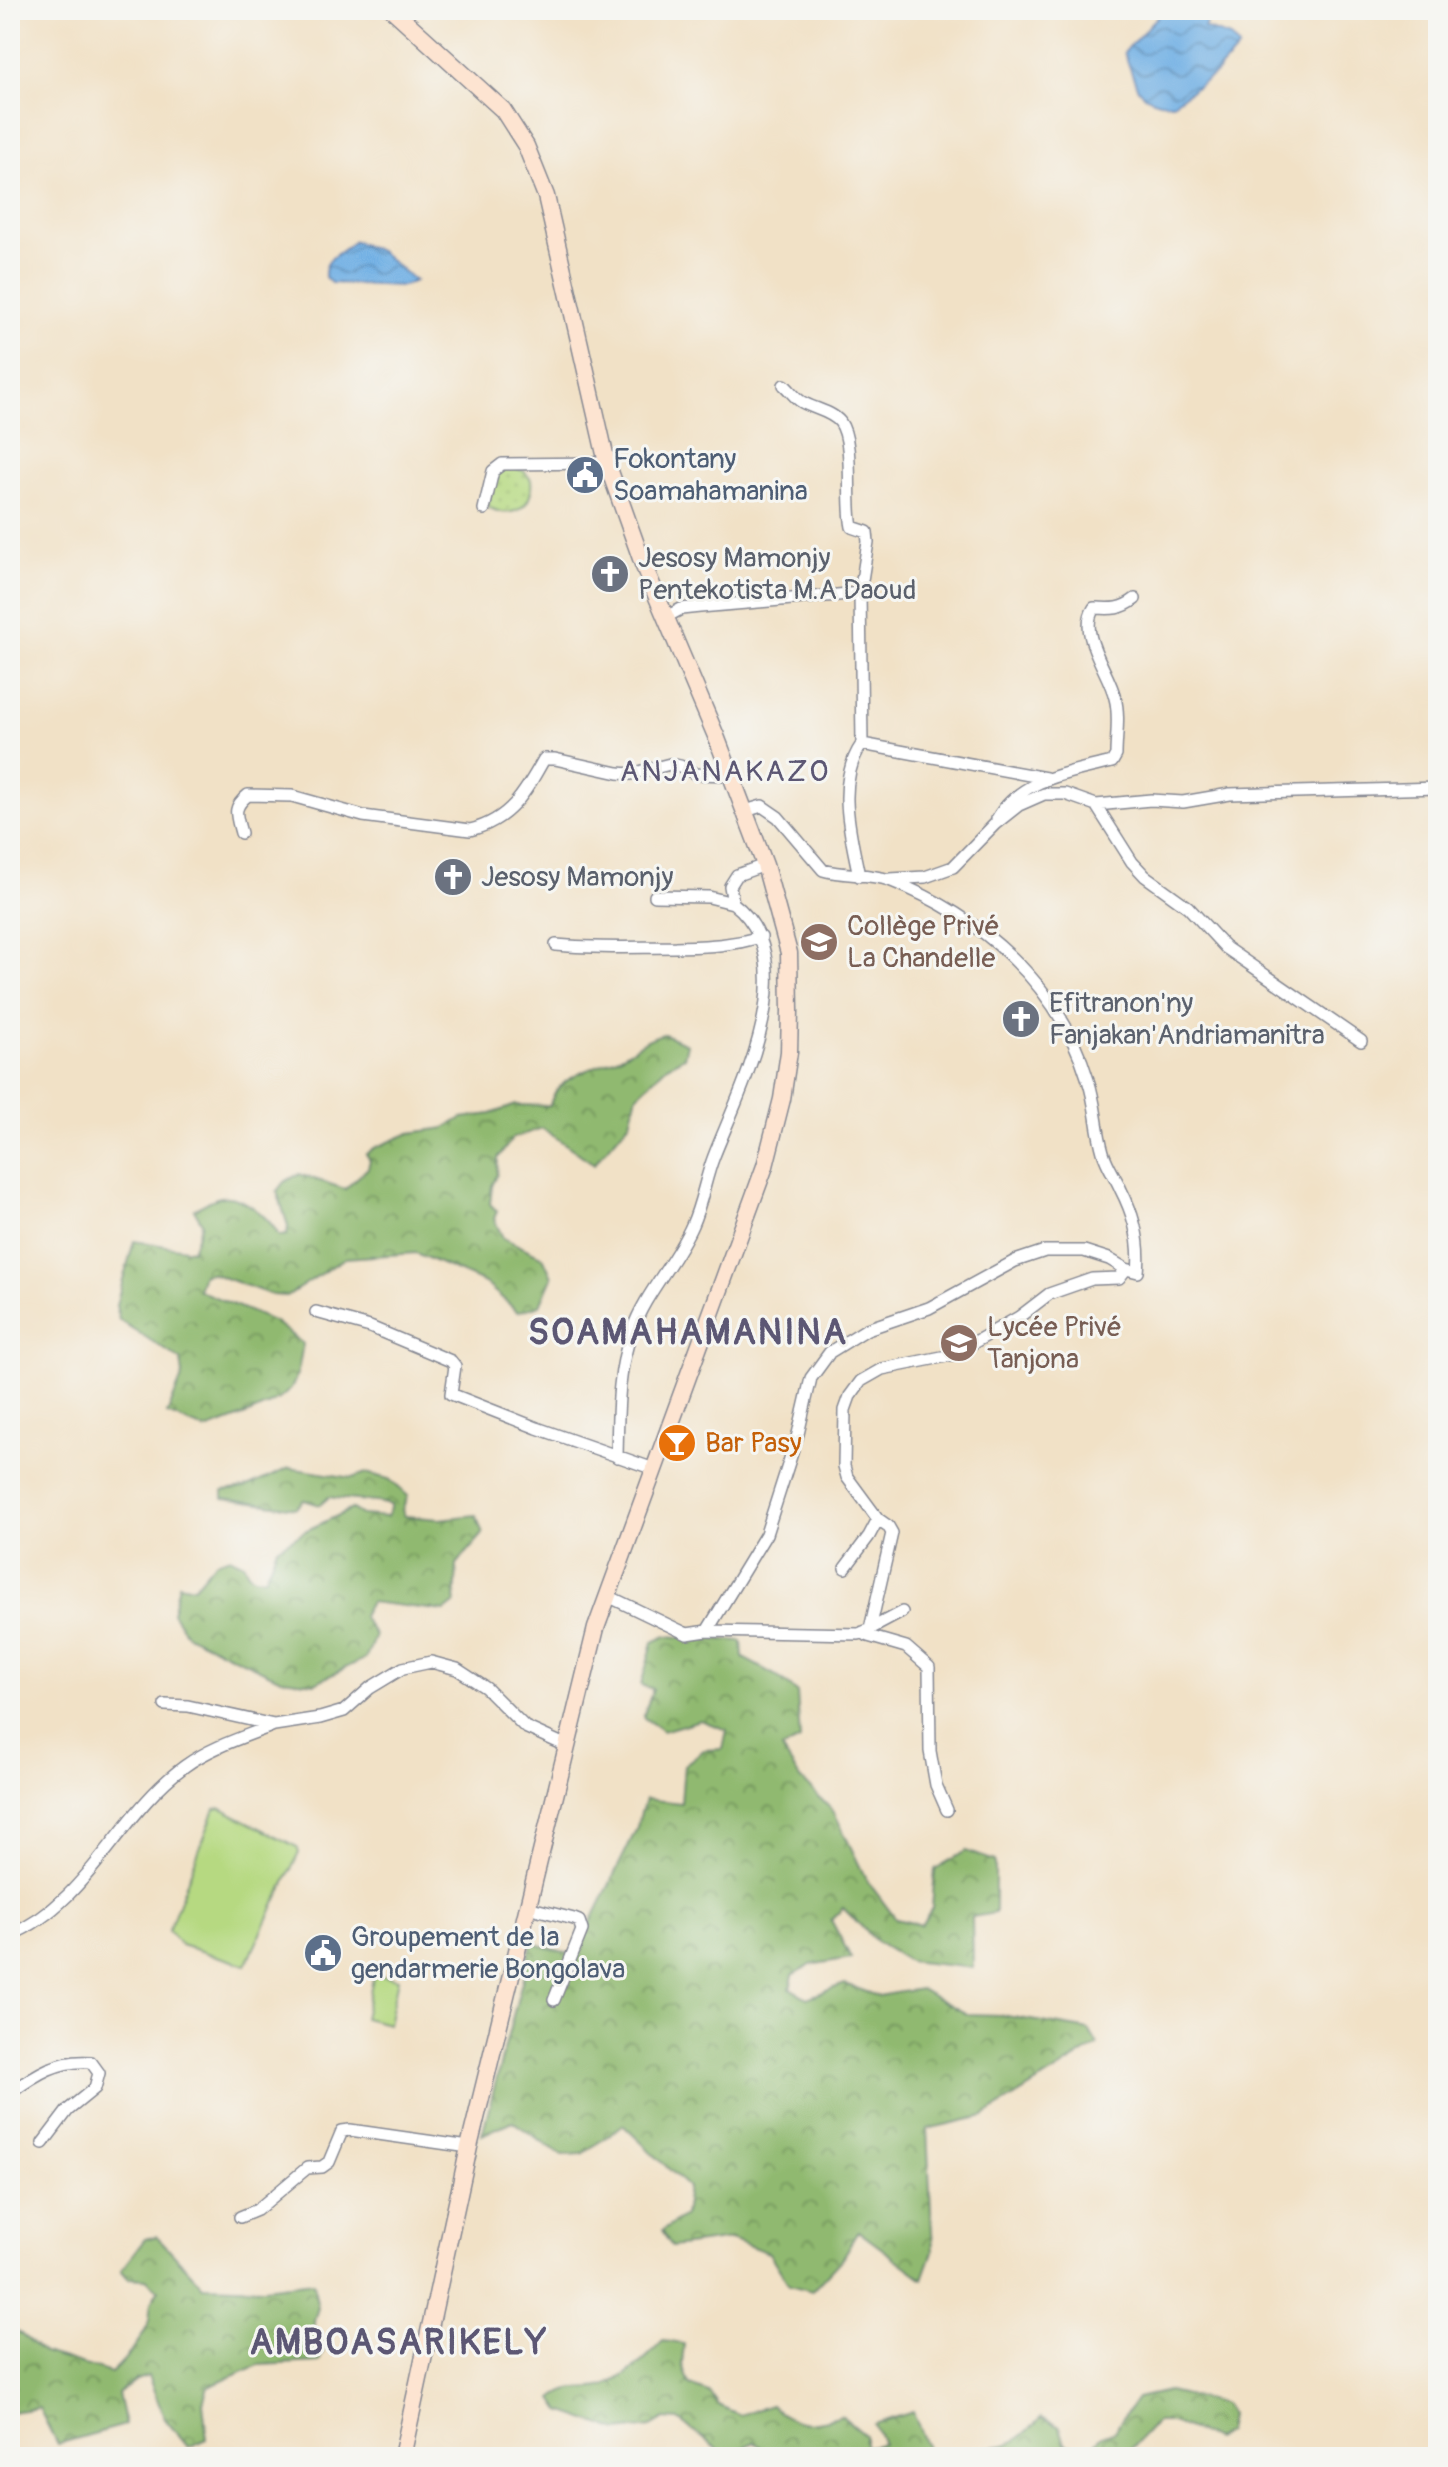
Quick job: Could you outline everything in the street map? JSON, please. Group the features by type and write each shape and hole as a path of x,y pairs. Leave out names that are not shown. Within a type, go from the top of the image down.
{"main road":[{"path":"393,10 503,110 526,146 546,196 607,463 643,564 745,811 765,865 789,953 789,1052 782,1099 765,1166 596,1628 469,2147 402,2457"}],"street":[{"path":"784,385 800,401 833,415 842,424 850,473 849,514 852,527 867,532 860,593 862,744 850,766 848,806 859,876"},
{"path":"484,509 493,471 502,464 607,463"},
{"path":"666,617 681,609 860,593"},
{"path":"995,824 1004,806 1046,778 1112,762 1116,755 1116,700 1090,634 1088,617 1094,608 1115,610 1135,599"},
{"path":"862,744 1046,778"},
{"path":"241,833 236,813 238,803 248,795 292,796 363,816 470,830 484,826 512,809 544,759 618,773 631,774 670,764 696,774 731,775"},
{"path":"745,811 762,806 778,817 823,870 886,879 925,877 953,867 995,824 1019,805 1044,794 1065,794 1096,805 1151,800 1183,802 1230,794 1438,788"},
{"path":"1096,805 1132,862 1145,876 1188,907 1226,948 1361,1041"},
{"path":"733,903 730,886 737,875 765,865"},
{"path":"707,1631 766,1534 798,1434 811,1378 830,1352 867,1329 929,1308 1015,1261 1045,1251 1084,1251 1138,1272 1134,1218 1120,1186 1108,1169 1101,1148 1089,1081 1067,1025 1038,984 1002,945 942,907 886,879"},
{"path":"617,1457 619,1391 631,1333 692,1226 710,1166 747,1079 763,1017 767,982 766,953 761,937 747,914 733,903 709,897 655,896"},
{"path":"556,945 596,949 709,948 761,937"},
{"path":"947,1810 936,1785 930,1751 929,1667 906,1647 868,1636 892,1533 847,1477 844,1466 845,1410 861,1381 882,1369 952,1355 1019,1317 1049,1294 1092,1279 1119,1278 1126,1269"},
{"path":"316,1312 370,1327 451,1361 455,1366 451,1394 654,1469"},
{"path":"845,1568 878,1519"},
{"path":"608,1596 687,1634 707,1631 837,1634 867,1630 902,1612"},
{"path":"10,1935 52,1910 147,1801 184,1766 214,1749 274,1725 344,1711 370,1688 403,1668 431,1662 457,1669 486,1688 525,1727 567,1746"},
{"path":"165,1705 188,1706 274,1725"},
{"path":"527,1907 579,1921 582,1930 554,2000"},
{"path":"10,2093 37,2074 71,2060 91,2062 99,2073 95,2088 68,2110 43,2143"},
{"path":"240,2217 257,2210 307,2168 322,2167 329,2162 342,2131 469,2147"}],"green space":[{"path":"511,467 524,471 531,480 529,498 513,512 497,511 488,507 492,487 500,472"},
{"path":"664,1034 687,1044 684,1057 667,1066 637,1095 630,1122 594,1164 542,1128 513,1138 498,1158 490,1204 497,1211 494,1219 503,1238 543,1257 552,1277 540,1305 518,1312 485,1283 416,1253 345,1258 287,1296 272,1295 211,1273 203,1274 198,1290 275,1322 303,1344 298,1372 291,1388 275,1401 206,1430 167,1414 183,1375 181,1360 119,1320 116,1305 134,1241 192,1250 202,1223 194,1209 226,1197 244,1202 269,1221 279,1236 287,1235 288,1226 277,1191 284,1182 299,1174 345,1189 368,1168 370,1160 366,1154 374,1148 410,1133 445,1128 462,1118 491,1114 516,1105 550,1106 560,1087 577,1074"},
{"path":"289,1468 352,1478 366,1473 389,1479 408,1496 402,1510 405,1516 439,1519 476,1515 483,1534 457,1564 455,1603 445,1611 370,1602 362,1616 375,1635 366,1658 315,1683 281,1679 187,1635 172,1613 179,1584 194,1587 215,1562 230,1557 244,1564 252,1576 265,1577 277,1548 305,1531 352,1509 362,1515 387,1517 391,1505 368,1501 329,1497 320,1505 304,1500 296,1508 223,1498 223,1491 245,1488"},
{"path":"666,1636 742,1641 743,1658 775,1675 797,1692 800,1740 782,1749 800,1778 834,1812 866,1879 896,1919 921,1925 932,1908 935,1869 966,1851 995,1861 995,1913 972,1917 973,1968 908,1961 877,1942 843,1908 831,1920 851,1958 810,1965 793,1975 790,1988 807,1998 845,1984 878,1996 920,1989 967,2014 1001,2015 1089,2030 1098,2045 984,2116 927,2129 933,2251 923,2279 858,2231 840,2261 812,2291 789,2285 769,2253 731,2239 672,2247 662,2231 684,2216 688,2187 623,2125 582,2154 562,2155 512,2121 482,2135 532,1943 575,1955 636,1830 645,1799 681,1803 684,1765 704,1750 723,1749 727,1730 700,1720 663,1731 643,1717 653,1689 641,1685 653,1642"},
{"path":"221,1808 297,1847 299,1853 246,1965 181,1945 168,1931 215,1809"},
{"path":"374,1974 398,1979 388,2024 364,2018"},
{"path":"157,2236 203,2286 264,2288 313,2282 318,2308 314,2320 315,2337 325,2346 319,2362 259,2365 208,2386 203,2403 207,2439 188,2447 165,2419 148,2376 136,2380 118,2394 125,2425 57,2444 39,2408 10,2412 10,2325 44,2353 111,2373 144,2333 150,2305 159,2290 146,2279 128,2278 121,2270 145,2239"},
{"path":"663,2341 684,2344 682,2364 689,2385 709,2392 718,2405 740,2415 771,2405 796,2421 812,2423 842,2416 865,2435 865,2447 883,2444 874,2424 913,2412 928,2450 926,2457 775,2457 754,2442 734,2453 719,2450 679,2420 665,2419 651,2427 619,2431 561,2411 553,2399 567,2391 600,2387 615,2381 637,2366"},
{"path":"1168,2391 1224,2404 1230,2415 1227,2432 1214,2439 1172,2422 1156,2422 1129,2451 1102,2457 963,2457 979,2449 1010,2443 1041,2418 1060,2427 1065,2444 1085,2453 1102,2436 1113,2432 1137,2398"}],"water":[{"path":"1164,10 1199,10 1207,20 1204,28 1230,37 1239,48 1215,74 1173,103 1144,96 1137,87 1124,52"},
{"path":"354,241 379,251 415,281 403,286 331,283 325,277 327,264"}],"place":[{"name":"Fokontany Soamahamanina","path":"585,475"},
{"name":"Jesosy Mamonjy Pentekotista M.A Daoud","path":"610,574"},
{"name":"Jesosy Mamonjy","path":"453,877"},
{"name":"Collège Privé La Chandelle","path":"819,942"},
{"name":"Efitranon'ny Fanjakan'Andriamanitra","path":"1021,1019"},
{"name":"Lycée Privé Tanjona","path":"959,1343"},
{"name":"Bar Pasy","path":"677,1443"},
{"name":"Groupement de la gendarmerie Bongolava","path":"323,1953"}],"district":[{"name":"ANJANAKAZO","path":"725,771"},
{"name":"SOAMAHAMANINA","path":"688,1332"},
{"name":"AMBOASARIKELY","path":"399,2342"}]}
